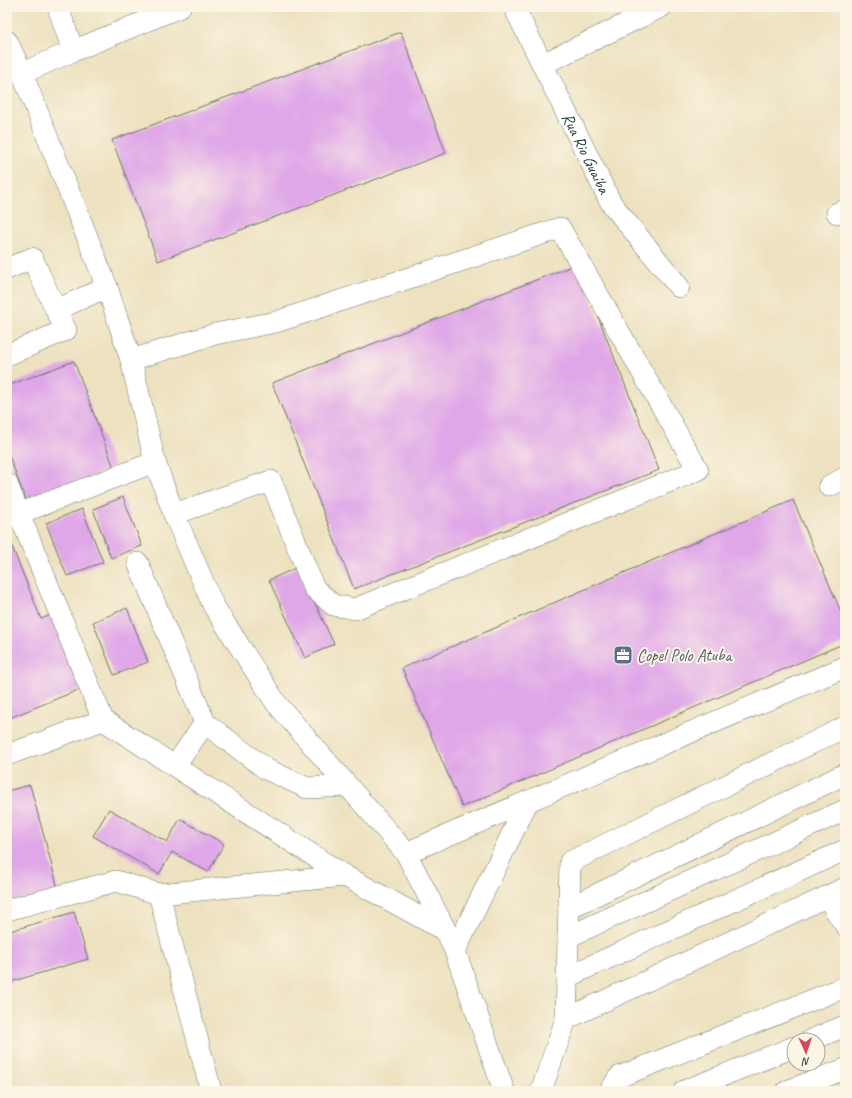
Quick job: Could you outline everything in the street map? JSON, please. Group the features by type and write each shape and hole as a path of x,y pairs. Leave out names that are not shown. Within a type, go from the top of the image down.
{"street":[{"path":"58,7 73,51"},
{"path":"22,73 180,7"},
{"name":"Rua Rio Guaíba","path":"514,7 611,203 679,287"},
{"path":"543,64 661,7"},
{"path":"7,41 22,73 107,287 131,360 155,462 174,514 212,605 276,703 406,853 455,951 504,1091"},
{"path":"131,360 215,334 276,322 560,228 698,470 355,609 333,605 314,588 271,481 174,514"},
{"path":"7,269 32,258 66,330 7,355"},
{"path":"56,310 107,287"},
{"path":"13,516 155,462"},
{"path":"7,484 13,516 103,720 344,876 446,931"},
{"path":"138,563 205,723 266,769 307,788 348,786"},
{"path":"406,853 845,667"},
{"path":"7,755 103,720"},
{"path":"175,766 205,723"},
{"path":"541,1091 566,1019 570,862 845,727"},
{"path":"569,908 845,774"},
{"path":"455,951 528,801"},
{"path":"568,937 845,810"},
{"path":"567,978 845,850"},
{"path":"7,910 116,881 159,894 344,876"},
{"path":"566,1019 836,892 845,924"},
{"path":"159,894 211,1091"},
{"path":"610,1091 619,1077 845,987"},
{"path":"826,1034 845,1026"},
{"path":"684,1091 786,1050"},
{"path":"787,1091 845,1069"}],"building":[{"path":"401,32 446,153 158,261 112,140"},
{"path":"577,264 659,470 354,589 272,383"},
{"path":"74,361 114,468 26,501 7,450 7,386"},
{"path":"123,497 142,546 111,558 93,509"},
{"name":"Copel Polo Atuba","path":"793,500 845,621 845,643 462,807 402,668"},
{"path":"82,509 103,562 67,576 46,523"},
{"path":"9,539 41,619 58,612 88,686 7,719 7,540"},
{"path":"298,567 334,644 305,658 269,580"},
{"path":"127,608 148,662 114,675 93,622"},
{"path":"30,785 59,892 7,906 7,791"},
{"path":"109,809 167,842 180,819 224,844 208,872 172,852 159,874 93,836"},
{"path":"74,912 88,959 7,983 7,932"}],"place":[{"name":"Copel Polo Atuba","path":"623,655"}]}
